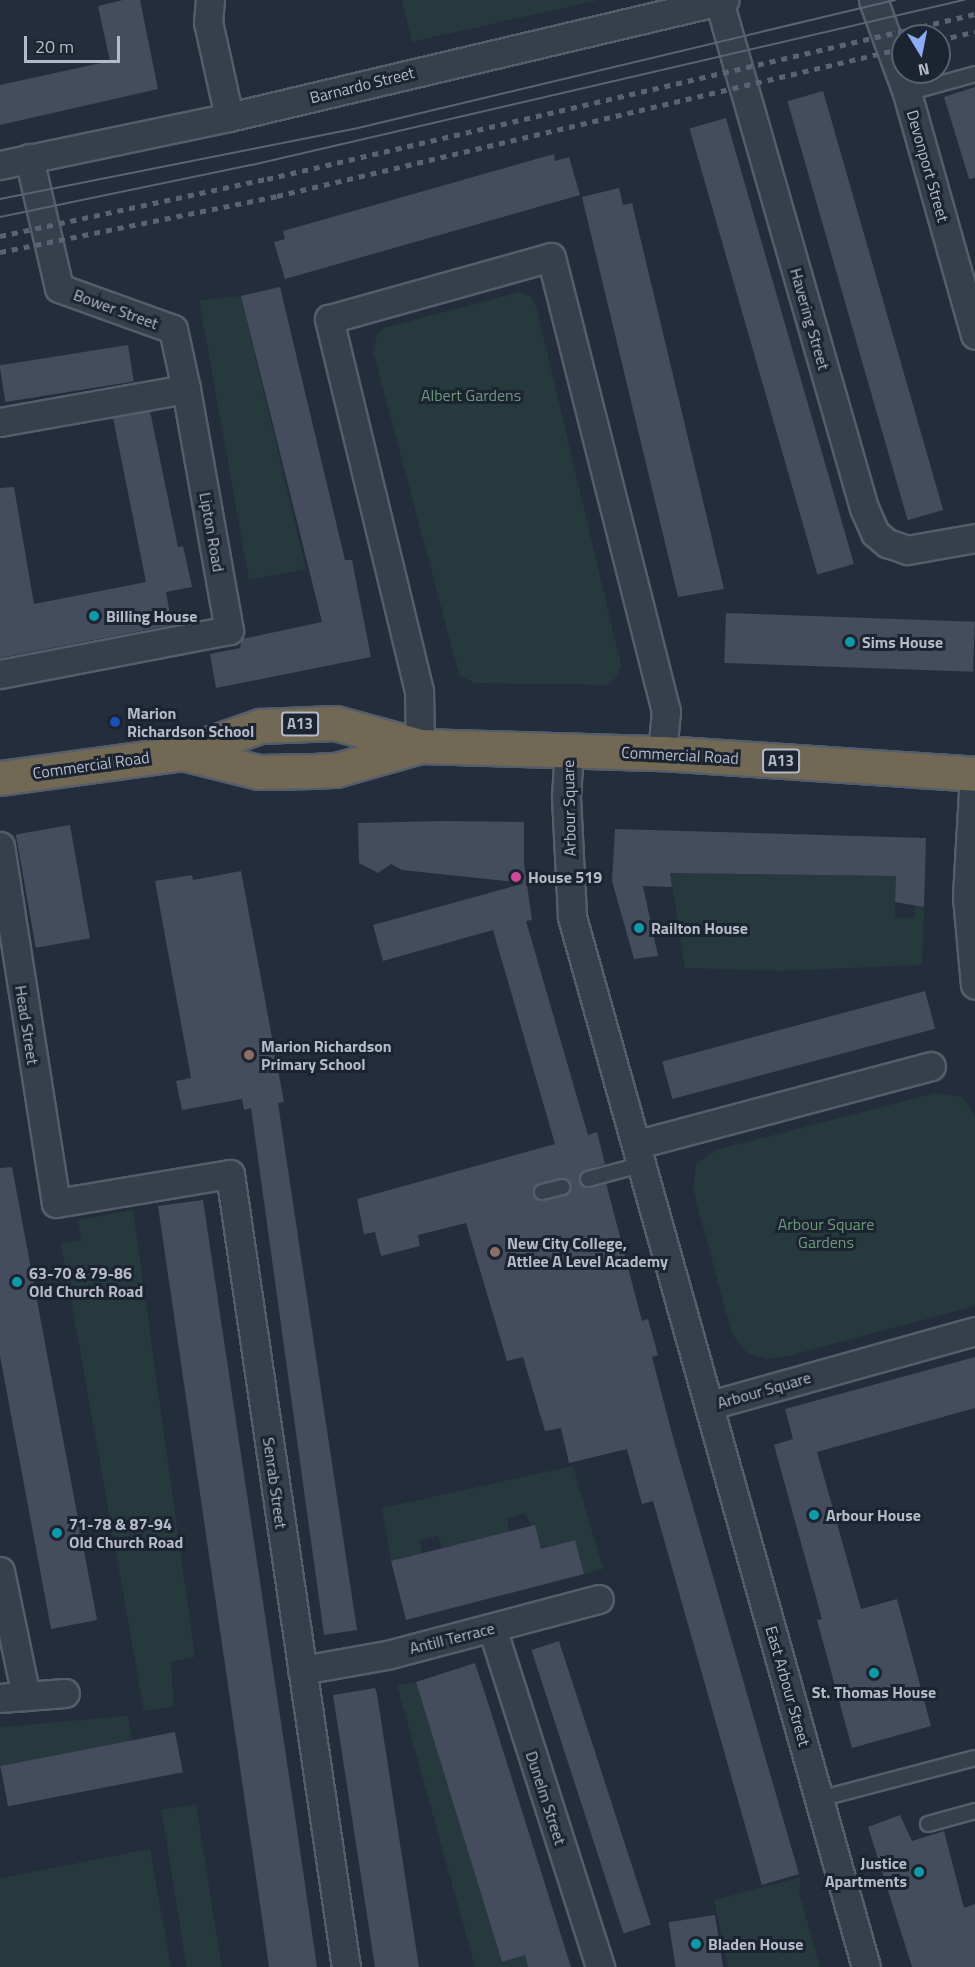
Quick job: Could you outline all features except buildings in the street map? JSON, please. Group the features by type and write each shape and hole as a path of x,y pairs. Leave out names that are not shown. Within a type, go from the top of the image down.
{"highway":[{"name":"Commercial Road","path":"0,778 182,753 260,726 334,723 420,746 662,753 974,774"},
{"name":"Commercial Road","path":"182,753 259,772 314,771 336,770 420,746"}],"street":[{"path":"210,0 208,22 229,117"},
{"name":"Devonport Street","path":"873,0 907,93 975,335"},
{"name":"Barnardo Street","path":"0,165 229,117 721,1"},
{"name":"Havering Street","path":"721,1 864,508 875,533 886,543 907,550 975,538"},
{"name":"Bower Street","path":"29,158 59,288 173,330 186,389"},
{"path":"420,746 419,691 329,319 551,257 666,711 662,753"},
{"path":"0,422 186,389"},
{"name":"Lipton Road","path":"0,674 230,630 186,389"},
{"name":"Arbour Square","path":"569,750 566,791 572,917 641,1154 710,1406 975,1331"},
{"path":"974,774 967,897 975,985"},
{"name":"Head Street","path":"0,846 56,1203"},
{"path":"641,1154 932,1066"},
{"name":"Senrab Street","path":"56,1203 230,1174 346,1967"},
{"name":"East Arbour Street","path":"710,1406 866,1967"},
{"path":"0,1570 13,1697 65,1693"},
{"name":"Antill Terrace","path":"302,1670 387,1655 599,1599"},
{"name":"Dunelm Street","path":"492,1628 600,1967"}],"lane":[{"path":"907,93 975,74"},
{"path":"588,1179 641,1154"},
{"path":"542,1192 562,1187"},
{"path":"819,1798 975,1758"},
{"path":"928,1824 975,1811"}],"green space":[{"path":"402,0 599,0 412,42"},
{"name":"Albert Gardens","path":"519,292 530,296 536,305 621,665 617,677 607,685 474,683 459,675 373,351 377,334 384,328"},
{"path":"241,296 306,569 249,580 199,300"},
{"path":"670,873 896,876 895,917 914,918 915,906 924,907 922,965 781,971 685,968"},
{"name":"Arbour Square Gardens","path":"936,1093 962,1097 975,1116 975,1306 788,1356 766,1359 747,1353 732,1334 693,1189 696,1164 715,1150"},
{"path":"133,1210 195,1657 171,1662 174,1706 144,1711 61,1243 81,1240 78,1220"},
{"path":"573,1466 603,1569 584,1574 575,1540 541,1549 525,1513 507,1518 510,1532 442,1548 438,1536 419,1541 422,1554 391,1561 382,1508"},
{"path":"416,1682 434,1741 459,1755 440,1761 448,1787 474,1801 454,1807 462,1832 488,1844 468,1851 476,1876 502,1885 480,1892 489,1919 516,1930 494,1937 502,1962 525,1955 528,1967 475,1967 397,1685"},
{"path":"128,1716 132,1741 0,1766 0,1727"},
{"path":"196,1804 222,1967 186,1967 161,1809"},
{"path":"150,1849 171,1967 0,1967 0,1878"},
{"path":"801,1877 799,1892 820,1967 728,1967 714,1900"}],"tram line":[{"path":"0,199 354,129 895,0"},
{"path":"0,217 252,165 964,0"}],"railway":[{"path":"0,236 267,179 975,14"},
{"path":"951,37 975,32"},
{"path":"0,252 277,196 891,51"}],"place":[{"name":"Billing House","path":"94,616"},
{"name":"Sims House","path":"850,642"},
{"name":"Marion Richardson School","path":"115,722"},
{"name":"House 519","path":"516,877"},
{"name":"Railton House","path":"639,928"},
{"name":"Marion Richardson Primary School","path":"249,1055"},
{"name":"New City College, Attlee A Level Academy","path":"495,1252"},
{"name":"63-70 & 79-86 Old Church Road","path":"17,1282"},
{"name":"Arbour House","path":"814,1515"},
{"name":"71-78 & 87-94 Old Church Road","path":"57,1533"},
{"name":"St. Thomas House","path":"874,1673"},
{"name":"Justice Apartments","path":"919,1872"},
{"name":"Bladen House","path":"696,1944"}]}
